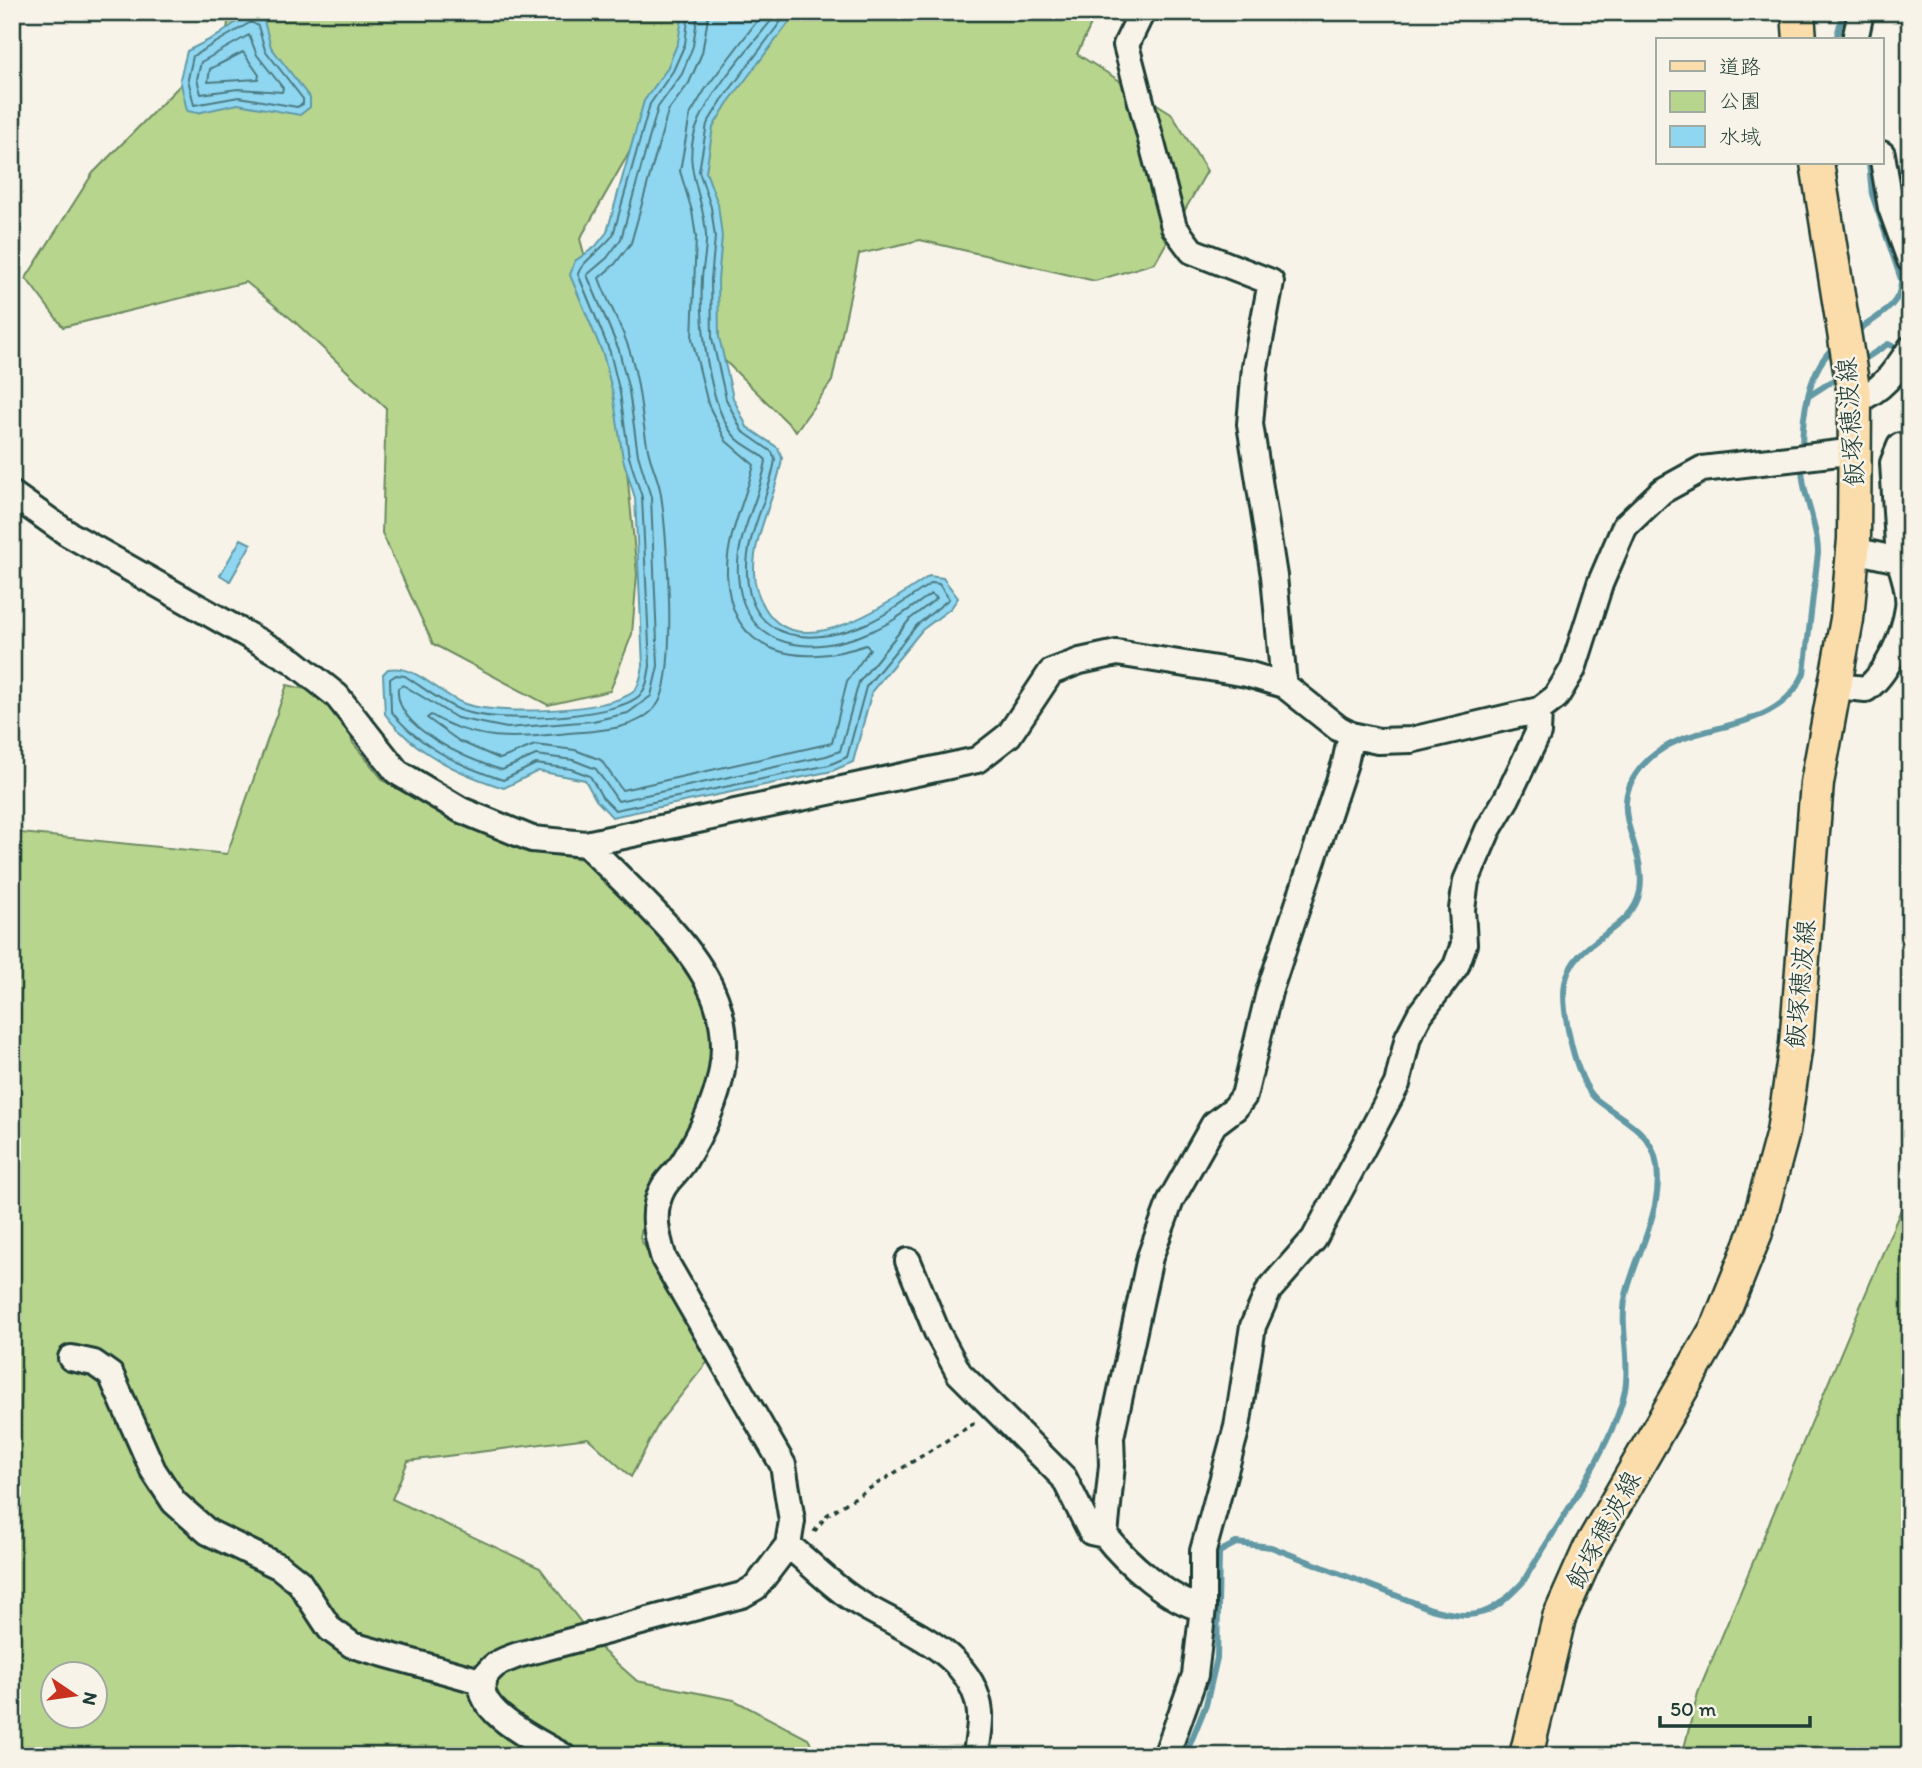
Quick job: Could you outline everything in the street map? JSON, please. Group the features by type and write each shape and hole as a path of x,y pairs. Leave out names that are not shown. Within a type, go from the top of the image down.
{"main road":[{"path":"1798,12 1800,38"},
{"name":"飯塚穂波線","path":"1526,1756 1559,1618 1590,1548 1719,1324 1743,1267 1783,1132 1796,1044 1818,783 1847,619 1853,550 1856,451 1854,401 1817,164"}],"street":[{"path":"1142,12 1126,45 1174,228 1192,251 1271,282 1255,367 1250,424 1274,576 1284,685"},
{"path":"1854,38 1861,12"},
{"path":"1884,164 1891,208 1910,260"},
{"path":"1854,401 1872,394 1891,378 1910,349"},
{"path":"1835,686 1866,689 1877,681 1894,648 1908,606 1899,560 1893,463 1900,446 1910,448"},
{"path":"12,494 67,533 293,661 337,696 397,772 461,810 532,839 586,844 977,760 1009,734 1051,672 1080,661 1117,653 1247,674 1284,685 1350,735 1378,741 1411,740 1539,710 1556,698 1573,669 1601,584 1625,526 1662,491 1702,469 1856,451"},
{"path":"1853,550 1899,560"},
{"path":"1166,1756 1195,1675 1203,1608 1203,1551 1237,1427 1253,1326 1269,1290 1314,1239 1397,1084 1408,1037 1420,1014 1456,966 1464,944 1462,909 1466,881 1488,830 1507,798 1538,733 1539,710"},
{"path":"1105,1535 1112,1465 1111,1437 1150,1257 1171,1200 1213,1124 1235,1108 1244,1096 1252,1073 1269,992 1345,763 1350,735"},
{"path":"563,1756 495,1715 485,1700 484,1682 493,1667 519,1655 742,1595 755,1587 793,1549 792,1521 783,1465 664,1259 654,1225 662,1189 683,1163 718,1094 726,1048 724,1022 710,986 684,943 586,844"},
{"path":"908,1261 937,1332 959,1373 1064,1478 1091,1532 1105,1535 1142,1573 1192,1606 1203,1608"},
{"path":"71,1358 94,1363 111,1376 153,1470 174,1502 208,1532 280,1567 299,1582 330,1629 352,1645 484,1682"},
{"path":"793,1549 853,1599 909,1630 953,1660 972,1685 980,1713 976,1756"}],"path":[{"path":"793,1549 827,1515 973,1424 985,1426"}],"green space":[{"path":"230,12 1097,12 1077,54 1171,113 1207,171 1155,263 1095,281 920,240 859,254 832,381 796,431 711,347 677,68 580,239 618,378 637,574 632,634 610,691 548,705 433,644 382,533 386,408 295,322 246,282 63,327 26,278 93,173 225,40"},
{"path":"287,685 337,696 353,743 384,781 462,825 524,850 582,859 663,938 700,994 714,1043 706,1092 674,1156 650,1189 640,1238 709,1360 659,1423 631,1477 588,1438 408,1461 392,1499 540,1568 601,1649 637,1681 734,1700 808,1739 818,1756 12,1756 12,832 227,854"},
{"path":"1910,1188 1910,1756 1682,1756 1698,1693"}],"water":[{"path":"683,12 797,12 727,104 713,127 706,172 718,204 722,237 718,280 719,337 733,398 747,427 778,448 782,458 757,543 754,572 761,600 780,625 800,632 822,631 846,624 893,600 929,576 943,578 958,598 951,608 922,630 872,691 853,762 832,771 612,817 596,800 585,780 538,771 504,788 470,776 438,760 409,740 385,714 383,674 388,669 409,671 455,700 480,708 501,710 552,710 602,704 621,698 638,686 643,666 635,498 623,459 613,394 603,354 570,275 575,261 595,247 607,232 644,101 667,69 678,42"},
{"path":"247,14 264,21 271,47 310,98 310,107 300,115 238,104 197,113 187,111 180,79 187,51 219,35"},
{"path":"241,539 251,544 230,581 220,575"}],"waterway":[{"path":"1836,38 1843,12"},
{"path":"1854,333 1893,304 1901,279 1872,194 1869,164"},
{"path":"1857,364 1888,344 1902,351"},
{"path":"1802,451 1805,408 1813,379 1827,354 1837,345"},
{"path":"1809,396 1840,376"},
{"path":"1185,1756 1206,1705 1217,1658 1219,1552 1236,1543 1271,1547 1431,1609 1460,1615 1482,1613 1492,1609 1523,1582 1581,1488 1609,1436 1625,1390 1627,1365 1624,1316 1627,1291 1655,1207 1658,1173 1655,1156 1645,1138 1630,1123 1596,1099 1582,1077 1567,1026 1565,983 1570,968 1579,955 1626,917 1635,905 1640,891 1641,873 1626,809 1627,793 1634,776 1649,759 1668,746 1774,708 1791,694 1804,673 1818,553 1804,486 1802,462"}]}
